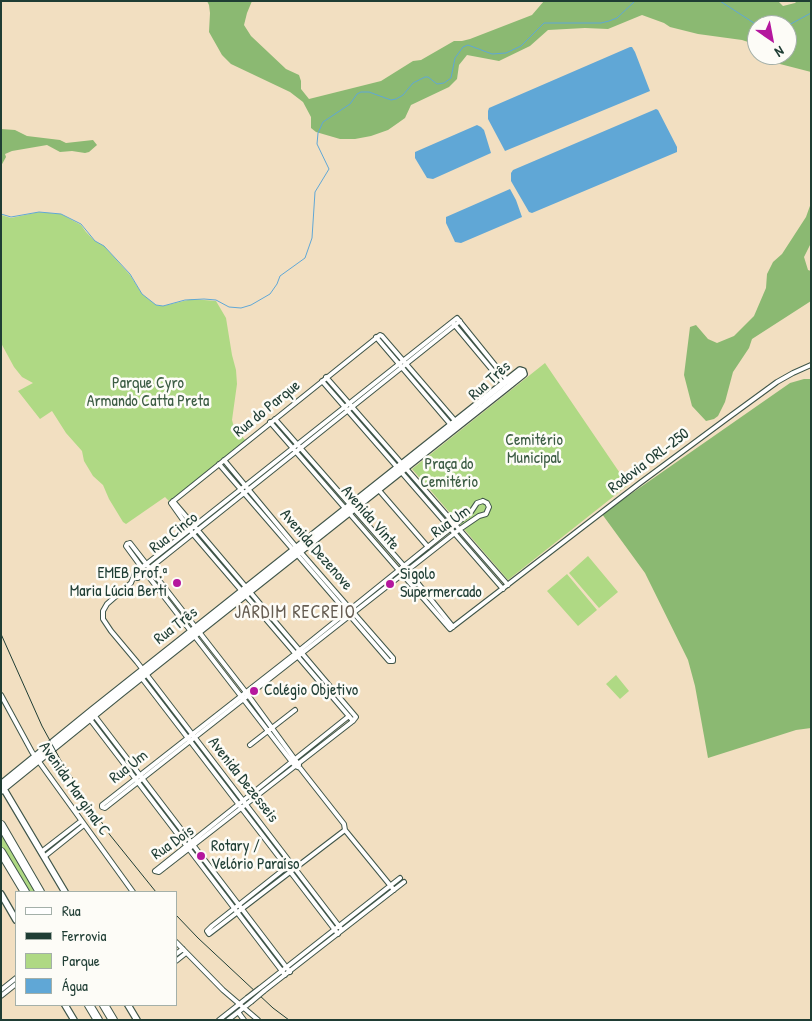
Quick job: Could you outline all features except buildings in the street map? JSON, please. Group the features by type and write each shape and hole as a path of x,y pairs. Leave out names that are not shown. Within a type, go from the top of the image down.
{"highway":[{"path":"1,825 39,891"},
{"path":"1,852 23,891"},
{"path":"90,1006 98,1020"},
{"path":"105,1006 113,1020"}],"street":[{"name":"Rua Cinco","path":"195,529 297,444 348,407 458,320 507,384"},
{"path":"453,323 507,384"},
{"name":"Rua do Parque","path":"172,502 378,336 382,336 403,364"},
{"path":"403,364 455,426"},
{"name":"Rodovia ORL-250","path":"508,585 640,483 770,387 793,373 811,366"},
{"path":"326,377 399,471 502,589"},
{"path":"322,381 405,466 508,585 452,628"},
{"name":"Rua Três","path":"2,786 507,384"},
{"name":"Rua Cinco","path":"134,578 135,573 146,564 244,494 348,407"},
{"name":"Avenida Vinte","path":"275,419 301,448 399,570 449,628 452,628"},
{"name":"Avenida Vinte","path":"270,422 292,448 404,566 452,628"},
{"name":"Avenida Dezenove","path":"224,460 297,551"},
{"name":"Avenida Dezenove","path":"219,464 393,658 393,661 389,661 350,612"},
{"path":"377,488 428,547"},
{"name":"Rua Um","path":"137,780 105,808 102,807 102,805 141,777 350,612 471,512 478,502 483,501 488,504 488,513 479,516 460,529 403,574 350,612"},
{"path":"172,502 246,592 352,715"},
{"path":"172,502 191,532 228,570"},
{"path":"261,513 265,510"},
{"name":"Rua Cinco","path":"134,578 138,578 150,569 191,532"},
{"path":"299,763 247,693 195,632 145,572 126,545 130,543 150,569 195,632 242,697 292,762 344,824 346,830 390,889"},
{"path":"134,578 131,583 107,604 103,611 103,619 142,674"},
{"name":"Avenida Dezesseis","path":"142,674 193,736 287,867 338,934"},
{"name":"Avenida Dezesseis","path":"142,674 189,739 292,864 342,930"},
{"name":"Avenida Marginal C","path":"1,695 36,758 132,891"},
{"path":"250,744 294,710"},
{"path":"90,715 141,777 234,908 240,911 290,972"},
{"path":"90,715 137,780 239,905 240,911 283,973"},
{"name":"Rua Dois","path":"189,846 159,872 156,872 156,869 243,804 296,758 352,715 353,721 299,763 297,767 243,804"},
{"path":"2,786 63,891"},
{"path":"43,854 82,823"},
{"path":"292,864 212,926 208,930 209,934 346,830"},
{"path":"220,1020 260,988 283,973 290,972 338,934 400,878"},
{"path":"228,1020 264,991 283,973 286,967 390,889 404,882"},
{"path":"1,894 15,918"},
{"path":"212,926 216,930"},
{"path":"178,944 222,990 258,1020"},
{"path":"178,953 183,949"},
{"path":"178,959 186,953"},
{"path":"1,990 15,979"},
{"path":"1,996 15,985"},
{"path":"66,1006 74,1020"},
{"path":"129,1006 137,1020"},
{"path":"233,1009 244,1020"},
{"path":"236,1013 239,1020"}],"green space":[{"path":"207,1 252,1 244,25 251,36 286,69 299,75 301,89 309,99 381,81 413,61 421,60 454,41 470,39 532,15 544,1 778,1 783,6 797,1 811,1 811,72 784,65 797,65 797,15 747,15 747,42 698,34 670,27 642,15 608,29 548,30 530,46 499,61 467,55 459,65 457,79 449,87 411,105 405,118 388,130 355,139 340,139 316,132 311,128 311,117 303,102 290,92 231,64 222,55 209,32 209,5"},
{"path":"1,129 15,130 27,136 60,140 66,143 93,140 97,145 85,153 60,152 47,145 12,151 5,154 6,157 1,166"},
{"path":"811,203 811,243 804,257 808,270 811,271 811,301 752,339 749,348 733,372 725,402 718,416 706,421 692,406 684,375 690,327 696,325 708,339 717,343 734,336 754,316 766,288 767,274 773,262 782,254 806,217"},
{"name":"Parque Cyro Armando Catta Preta","path":"39,212 61,214 81,225 95,241 104,246 130,275 142,294 156,305 163,306 192,299 216,301 226,318 237,384 232,420 234,427 246,441 171,503 165,497 126,524 109,499 103,485 93,476 84,461 82,451 66,433 52,411 40,419 18,391 33,383 22,377 14,367 1,343 1,215 11,218"},
{"name":"Cemitério Municipal","path":"545,363 628,485 508,580 412,469"},
{"path":"811,379 811,728 796,730 708,758 695,686 688,660 645,573 602,514 790,383"},
{"path":"588,556 618,592 599,608 569,573"},
{"path":"567,574 597,610 578,626 547,591"},
{"path":"616,675 629,691 620,699 606,684"},
{"path":"1,830 36,891 26,891 1,847"}],"water":[{"path":"630,47 635,52 650,91 505,151 488,119 489,108"},
{"path":"656,109 677,147 677,152 532,213 529,212 511,181 513,170"},
{"path":"477,125 484,130 491,153 433,179 427,178 415,158 415,152"},
{"path":"510,189 522,217 461,243 455,242 446,223 446,217"}],"waterway":[{"path":"1,214 11,217 39,212 61,214 81,224 95,241 104,246 130,274 142,294 156,305 163,306 185,300 204,299 216,300 229,307 241,308 251,305 270,294 280,276 305,258 312,238 315,192 329,169 317,144 318,133 323,122 350,104 357,94 369,92 391,100 403,95 413,83 425,77 428,77 437,84 444,83 451,78 455,58 463,47 468,45 492,54 506,53 521,46 544,23 601,23 617,18 635,1"},
{"path":"720,1 747,19"},
{"path":"797,21 811,13"}],"railway":[{"path":"1,634 42,726 60,759 110,835 155,891"},
{"path":"178,917 273,1008 289,1020"}],"place":[{"name":"EMEB Prof.ª Maria Lúcia Berti","path":"177,583"},
{"name":"Sigolo Supermercado","path":"390,584"},
{"name":"Colégio Objetivo","path":"254,691"},
{"name":"Rotary / Velório Paraíso","path":"201,856"}],"district":[{"name":"JARDIM RECREIO","path":"295,613"}],"park label":[{"name":"Praça do Cemitério","path":"449,474"}]}
